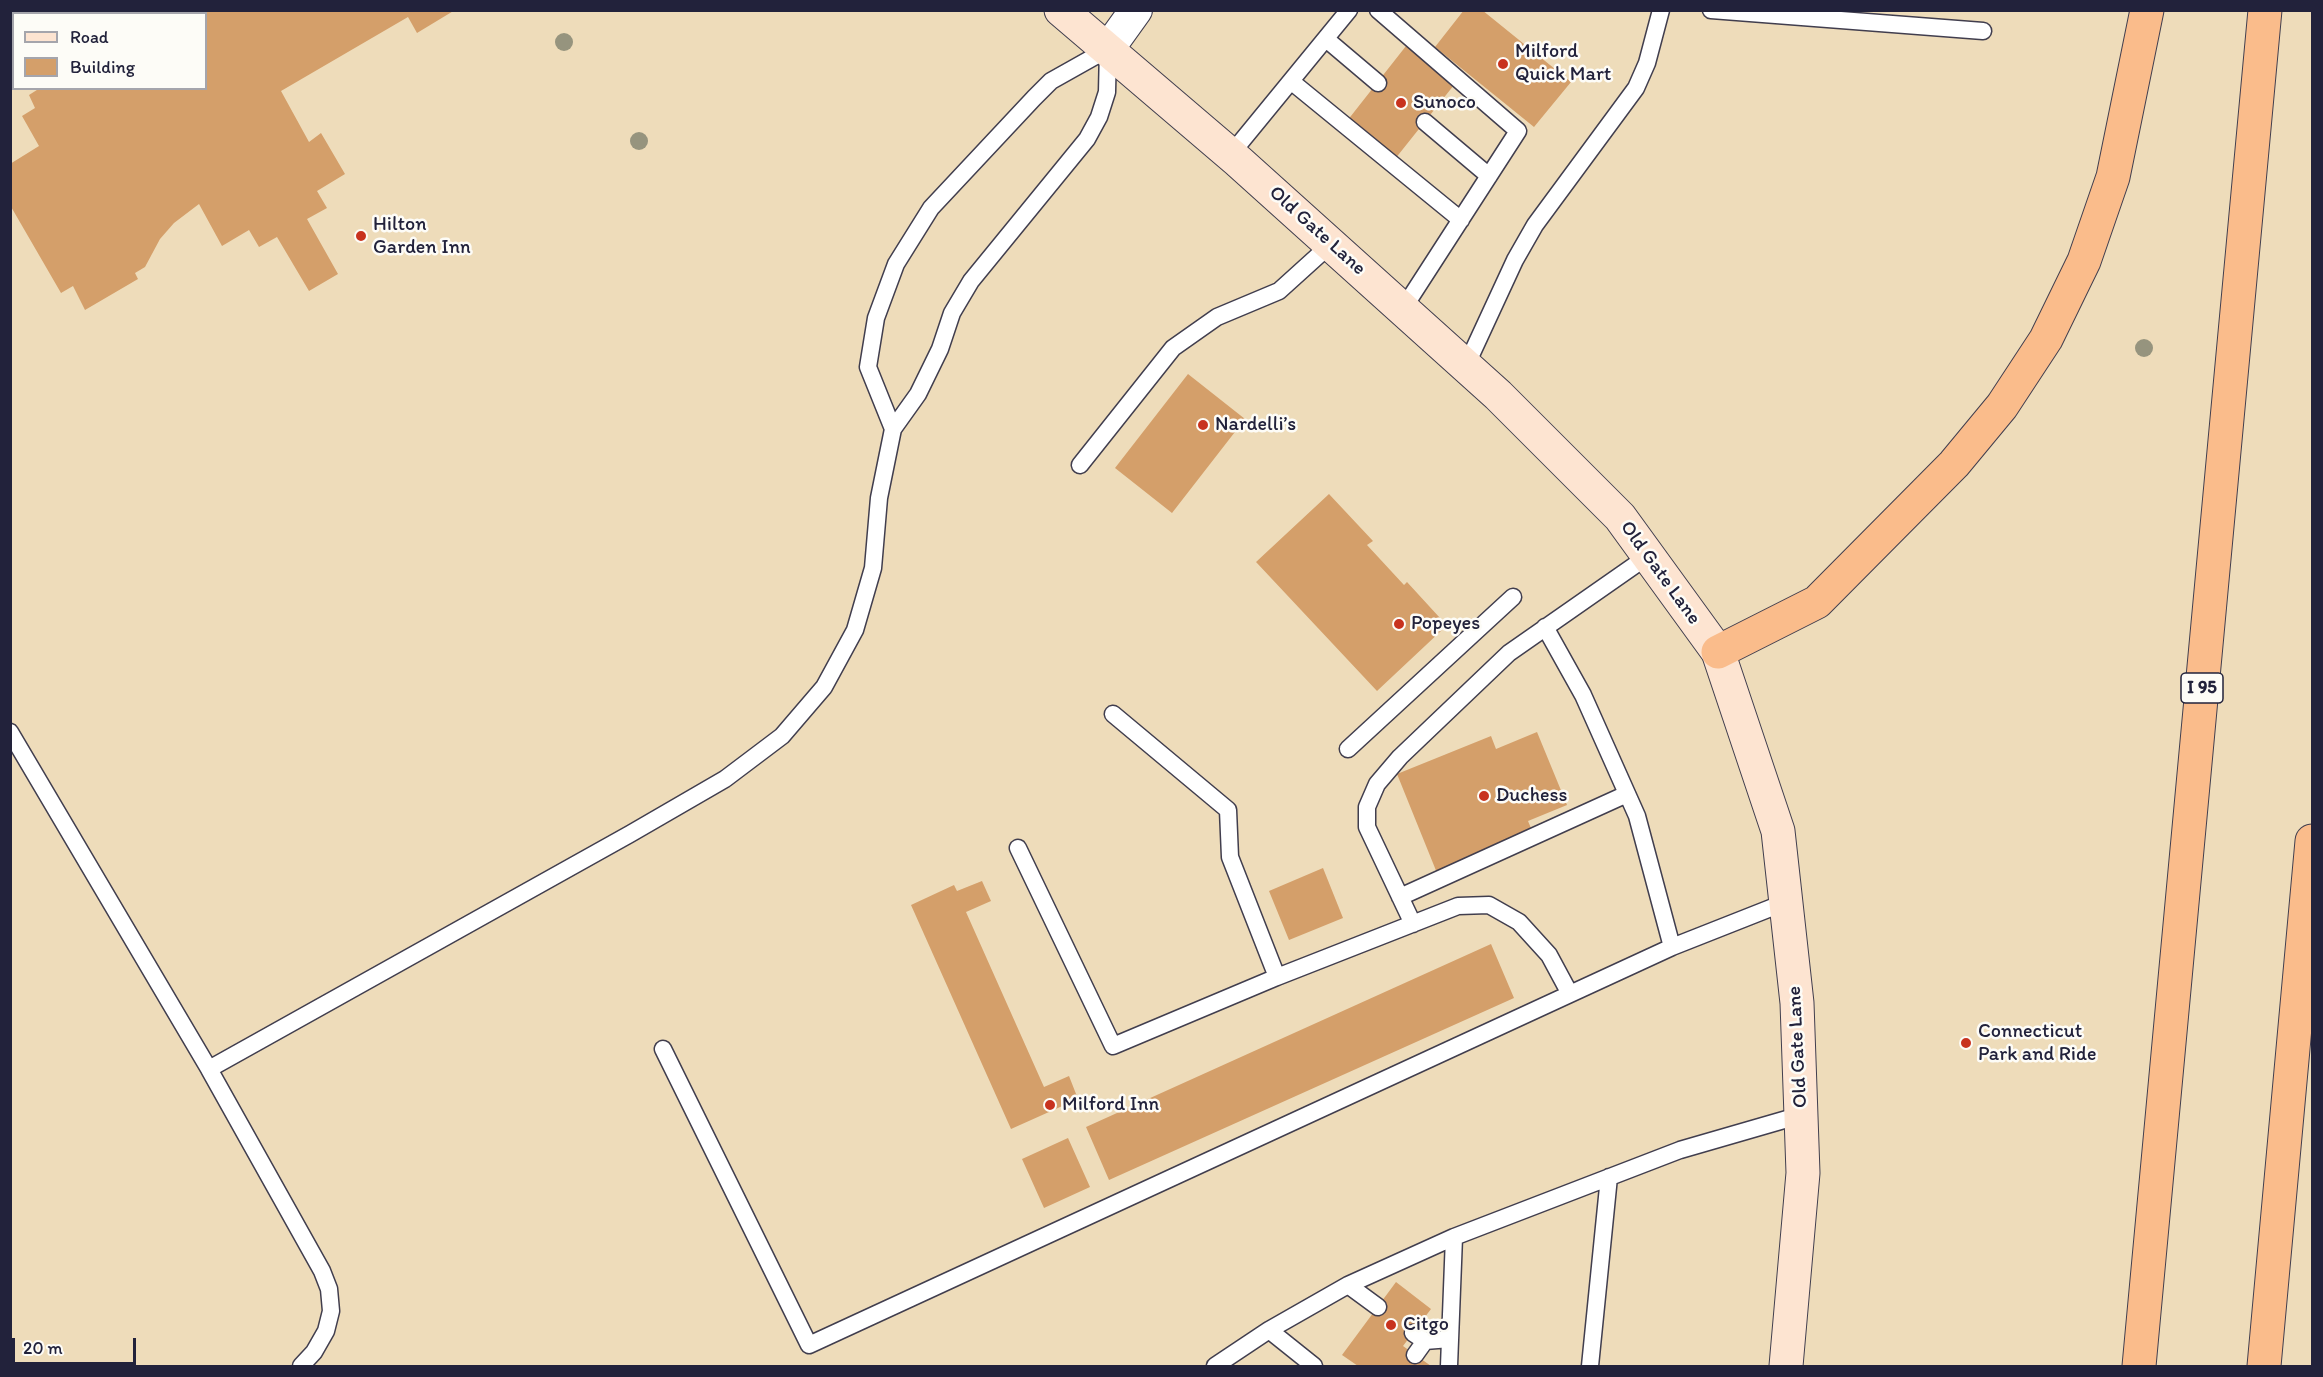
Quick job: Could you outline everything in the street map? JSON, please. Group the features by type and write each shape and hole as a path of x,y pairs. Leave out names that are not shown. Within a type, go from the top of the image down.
{"highway":[{"path":"1718,652 1817,602 1954,465 2002,406 2046,339 2084,261 2113,177 2147,10"},
{"name":"I 95","path":"2139,1366 2265,10"},
{"path":"2264,1365 2313,841"}],"main road":[{"name":"Old Gate Lane","path":"1061,10 1231,154 1466,366 1620,517 1718,652 1778,831 1797,1003 1803,1173 1786,1366"}],"street":[{"path":"1108,49 1136,10"}],"lane":[{"path":"1231,154 1292,82 1348,10"},
{"path":"1378,10 1518,131 1403,309"},
{"path":"1466,366 1515,260 1530,234 1636,88 1647,63 1661,10"},
{"path":"1711,10 1983,32"},
{"path":"1326,39 1378,83"},
{"path":"209,1069 630,834 725,778 782,736 824,687 855,630 873,568 879,498 893,429 918,394 940,349 952,313 971,281 1087,139 1099,117 1107,92 1108,49 1070,68 1040,92 931,208 896,264 876,318 868,367 893,429"},
{"path":"1292,82 1461,220"},
{"path":"1425,122 1490,176"},
{"path":"1080,465 1173,348 1217,317 1279,291 1331,244"},
{"path":"1413,924 1367,827 1367,807 1377,784 1400,757 1509,653 1648,555"},
{"path":"1348,749 1513,597"},
{"path":"1545,627 1583,695 1637,816 1672,946"},
{"path":"1113,714 1228,810 1230,857 1277,977"},
{"path":"10,732 209,1069 322,1271 329,1289 332,1311 326,1331 314,1353 301,1366"},
{"path":"1400,897 1627,794"},
{"path":"1018,848 1113,1046 1277,977 1458,906 1489,905 1519,922 1549,955 1570,994"},
{"path":"663,1049 808,1345 1672,946 1786,902"},
{"path":"1215,1366 1269,1330 1348,1285 1454,1237 1680,1150 1801,1115"},
{"path":"1590,1366 1609,1177"},
{"path":"1449,1366 1454,1237"},
{"path":"1348,1285 1378,1306"},
{"path":"1269,1330 1314,1366"},
{"path":"1415,1354 1419,1337 1450,1339"}],"building":[{"path":"176,10 455,10 417,33 408,17 281,91 309,142 321,133 345,174 317,191 327,208 307,219 338,274 309,291 277,237 259,247 249,230 222,246 199,204 174,223 160,239 145,267 135,273 138,279 85,310 73,286 61,293 10,205 10,164 39,146 22,116 35,108 29,95 37,90 207,90 207,12 174,12"},
{"name":"Milford Quick Mart","path":"1464,10 1482,10 1571,82 1534,127 1435,47"},
{"name":"Sunoco","path":"1406,46 1454,85 1395,159 1347,121"},
{"path":"1188,374 1245,419 1172,513 1115,468"},
{"path":"1329,494 1373,541 1367,545 1404,585 1407,582 1440,618 1436,622 1442,630 1377,691 1256,562"},
{"name":"Duchess","path":"1537,732 1567,805 1528,821 1533,833 1437,873 1397,774 1491,736 1496,749"},
{"path":"1323,868 1343,918 1289,940 1269,891"},
{"path":"982,881 991,901 966,912 1044,1087 1069,1076 1078,1099 1011,1129 911,905 954,885 957,891"},
{"path":"1491,944 1514,998 1109,1180 1086,1127"},
{"path":"1068,1138 1090,1187 1044,1208 1022,1159"},
{"name":"Citgo","path":"1396,1282 1431,1309 1403,1346 1431,1366 1358,1366 1342,1355"}],"place":[{"name":"Milford Quick Mart","path":"1503,64"},
{"name":"Sunoco","path":"1401,103"},
{"name":"Hilton Garden Inn","path":"361,236"},
{"name":"Nardelli’s","path":"1203,425"},
{"name":"Popeyes","path":"1399,624"},
{"name":"Duchess","path":"1484,796"},
{"name":"Connecticut Park and Ride","path":"1966,1043"},
{"name":"Milford Inn","path":"1050,1105"},
{"name":"Citgo","path":"1391,1325"}]}
